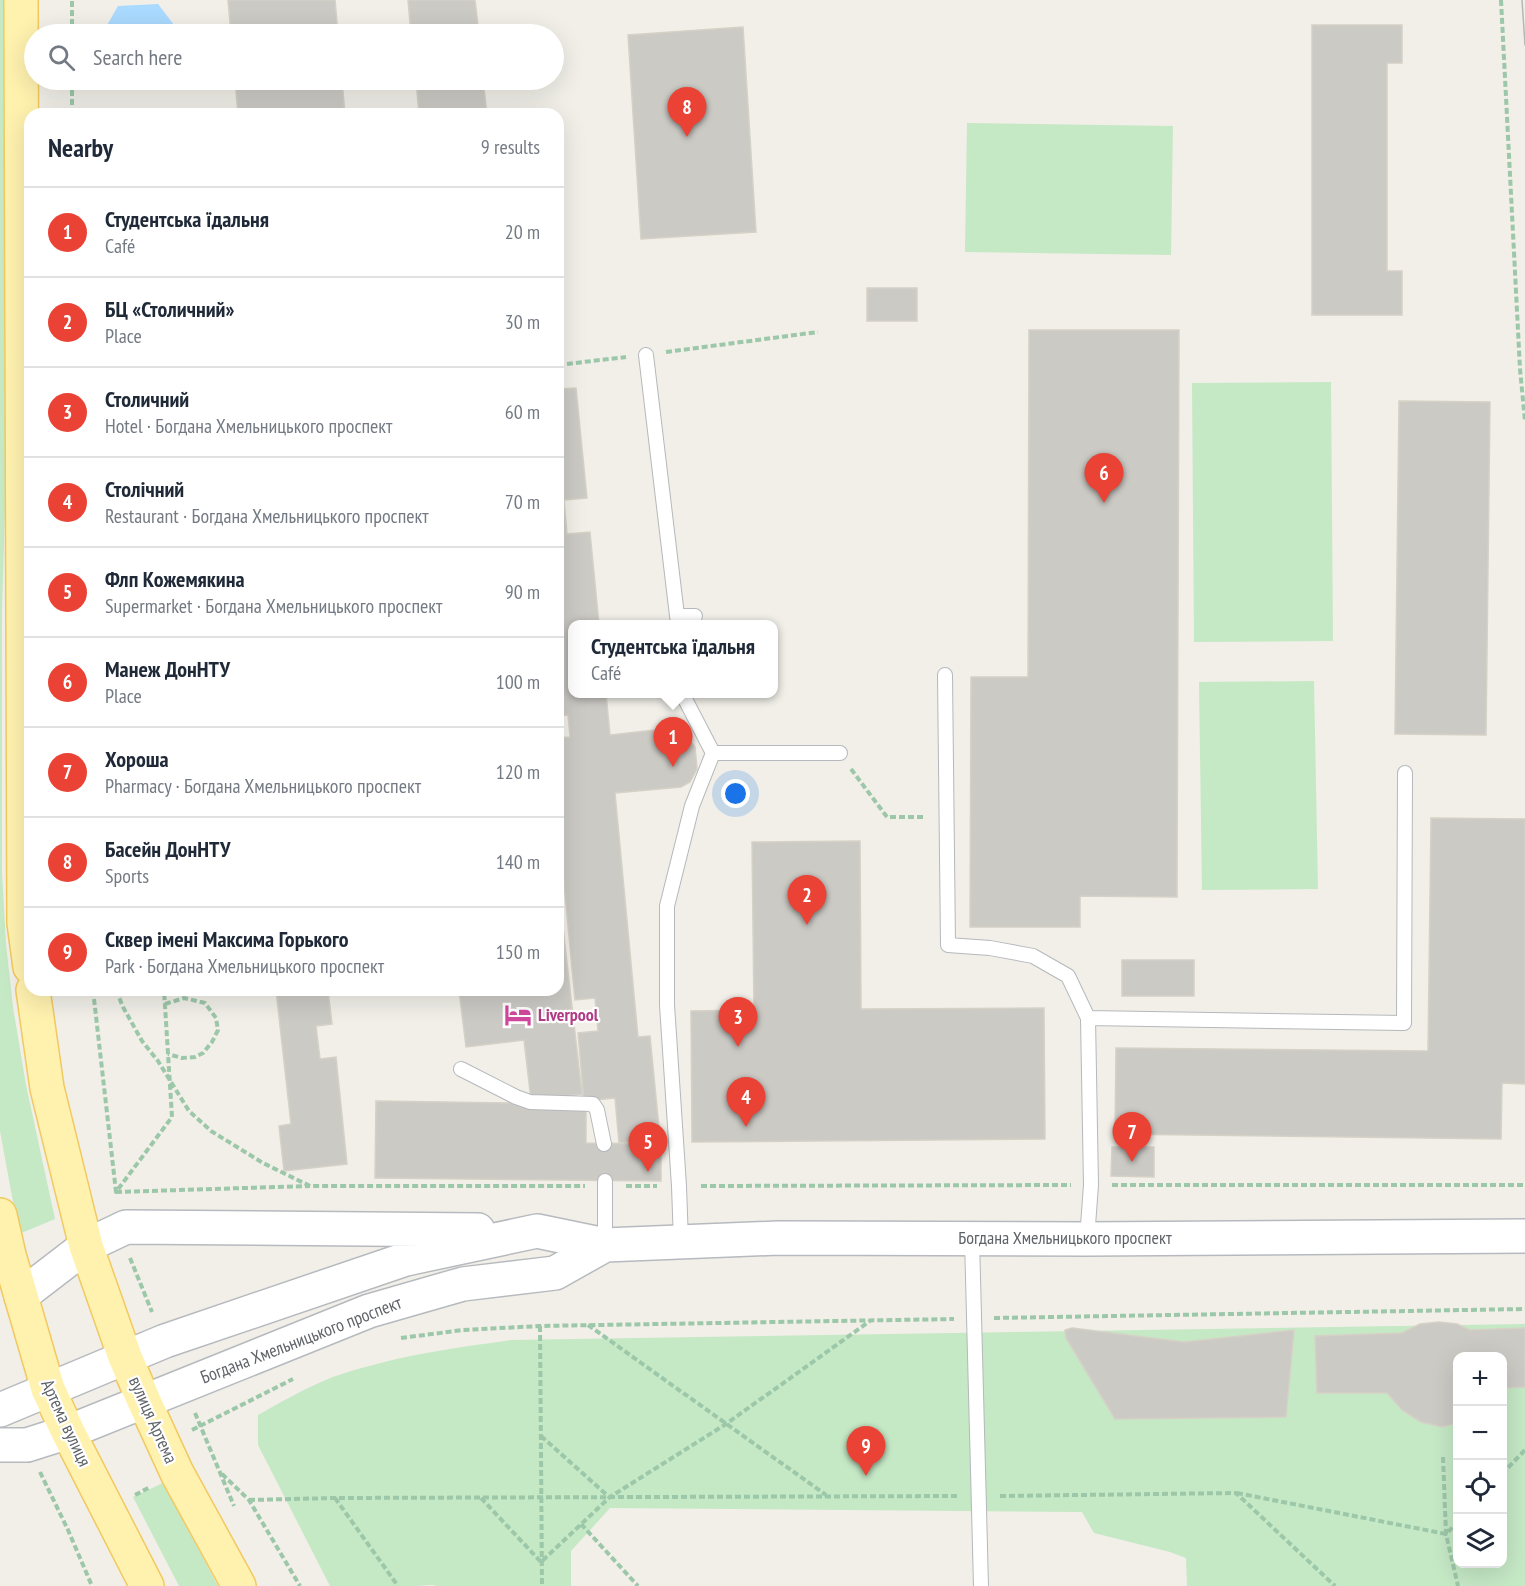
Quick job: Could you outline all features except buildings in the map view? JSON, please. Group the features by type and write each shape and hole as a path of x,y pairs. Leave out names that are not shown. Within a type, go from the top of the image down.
{"main road":[{"path":"21,0 24,922"},
{"path":"34,996 47,1088 86,1246"},
{"name":"Артема вулиця","path":"0,1215 48,1389 147,1586"},
{"path":"21,1296 86,1246 126,1227 537,1231"},
{"name":"Богдана Хмельницького проспект","path":"0,1410 165,1341 406,1259 537,1231 605,1245 778,1238 1087,1239 1525,1236"},
{"name":"Богдана Хмельницького проспект","path":"14,1445 68,1432 369,1311 463,1284 555,1273 605,1245"},
{"name":"вулиця Артема","path":"86,1246 125,1357 144,1401 177,1473 239,1586"}],"lane":[{"path":"646,355 678,620 695,616"},
{"path":"945,675 948,945 990,948 1033,956 1068,976 1088,1018 1091,1185 1087,1239"},
{"path":"681,1242 667,1005 667,906 692,806 713,753 685,698"},
{"path":"713,753 840,753"},
{"path":"1088,1018 1404,1023 1405,773"},
{"path":"461,1069 530,1102 593,1104 597,1110 604,1144"},
{"path":"605,1183 605,1245"},
{"path":"972,1239 981,1586"}],"path":[{"path":"72,0 72,24"},
{"path":"1501,0 1525,421"},
{"path":"72,90 72,108"},
{"path":"564,364 818,332"},
{"path":"840,753 887,817 913,817"},
{"path":"94,996 116,1192"},
{"path":"118,996 142,1041 158,1061 189,1111 211,1131 262,1163 310,1186"},
{"path":"116,1192 172,1117 164,996"},
{"path":"165,1004 184,998 205,1003 216,1018 218,1030 203,1053 195,1057 182,1058 168,1054"},
{"path":"116,1192 310,1186 605,1183 679,1186 1525,1185"},
{"path":"119,1231 165,1341"},
{"path":"397,1339 463,1330 540,1326 1525,1309"},
{"path":"541,1562 610,1497 726,1424 871,1320"},
{"path":"587,1325 828,1497"},
{"path":"540,1326 542,1586"},
{"path":"197,1439 192,1430 200,1425 300,1375"},
{"path":"183,1385 237,1512"},
{"path":"541,1436 610,1497"},
{"path":"14,1445 68,1530 92,1586"},
{"path":"1507,1470 1525,1450"},
{"path":"1443,1457 1446,1534 1458,1586"},
{"path":"206,1458 249,1500 300,1586"},
{"path":"1236,1493 1335,1586"},
{"path":"249,1500 1236,1493 1446,1534"},
{"path":"335,1498 398,1586"},
{"path":"481,1498 541,1562"},
{"path":"581,1524 638,1586"},
{"path":"1446,1534 1453,1527"}],"green space":[{"path":"0,0 4,0 7,329 2,609 2,873 6,944 13,1007 26,1085 55,1219 19,1234 0,1131"},
{"path":"967,123 1173,126 1171,255 965,252"},
{"path":"1331,382 1333,641 1194,642 1192,383"},
{"path":"1314,681 1318,889 1202,890 1199,682"},
{"path":"1525,1324 1525,1586 1187,1586 1186,1558 1094,1533 1082,1512 610,1508 571,1551 571,1586 330,1586 258,1445 258,1415 335,1376 377,1364 453,1348 511,1340"},
{"path":"163,1483 218,1586 179,1586 133,1497"}],"water":[{"path":"158,4 173,24 108,24 118,6"}],"tram line":[{"path":"1522,0 1525,45"}],"place":[{"name":"Басейн ДонНТУ","path":"687,137"},
{"name":"Манеж ДонНТУ","path":"1104,503"},
{"name":"Студентська їдальня","path":"673,767"},
{"name":"БЦ «Столичний»","path":"807,925"},
{"name":"Liverpool","path":"518,1015"},
{"name":"Столичний","path":"738,1047"},
{"name":"Столічний","path":"746,1127"},
{"name":"Хороша","path":"1132,1162"},
{"name":"Флп Кожемякина","path":"648,1172"},
{"name":"Сквер імені Максима Горького","path":"866,1476"}]}
